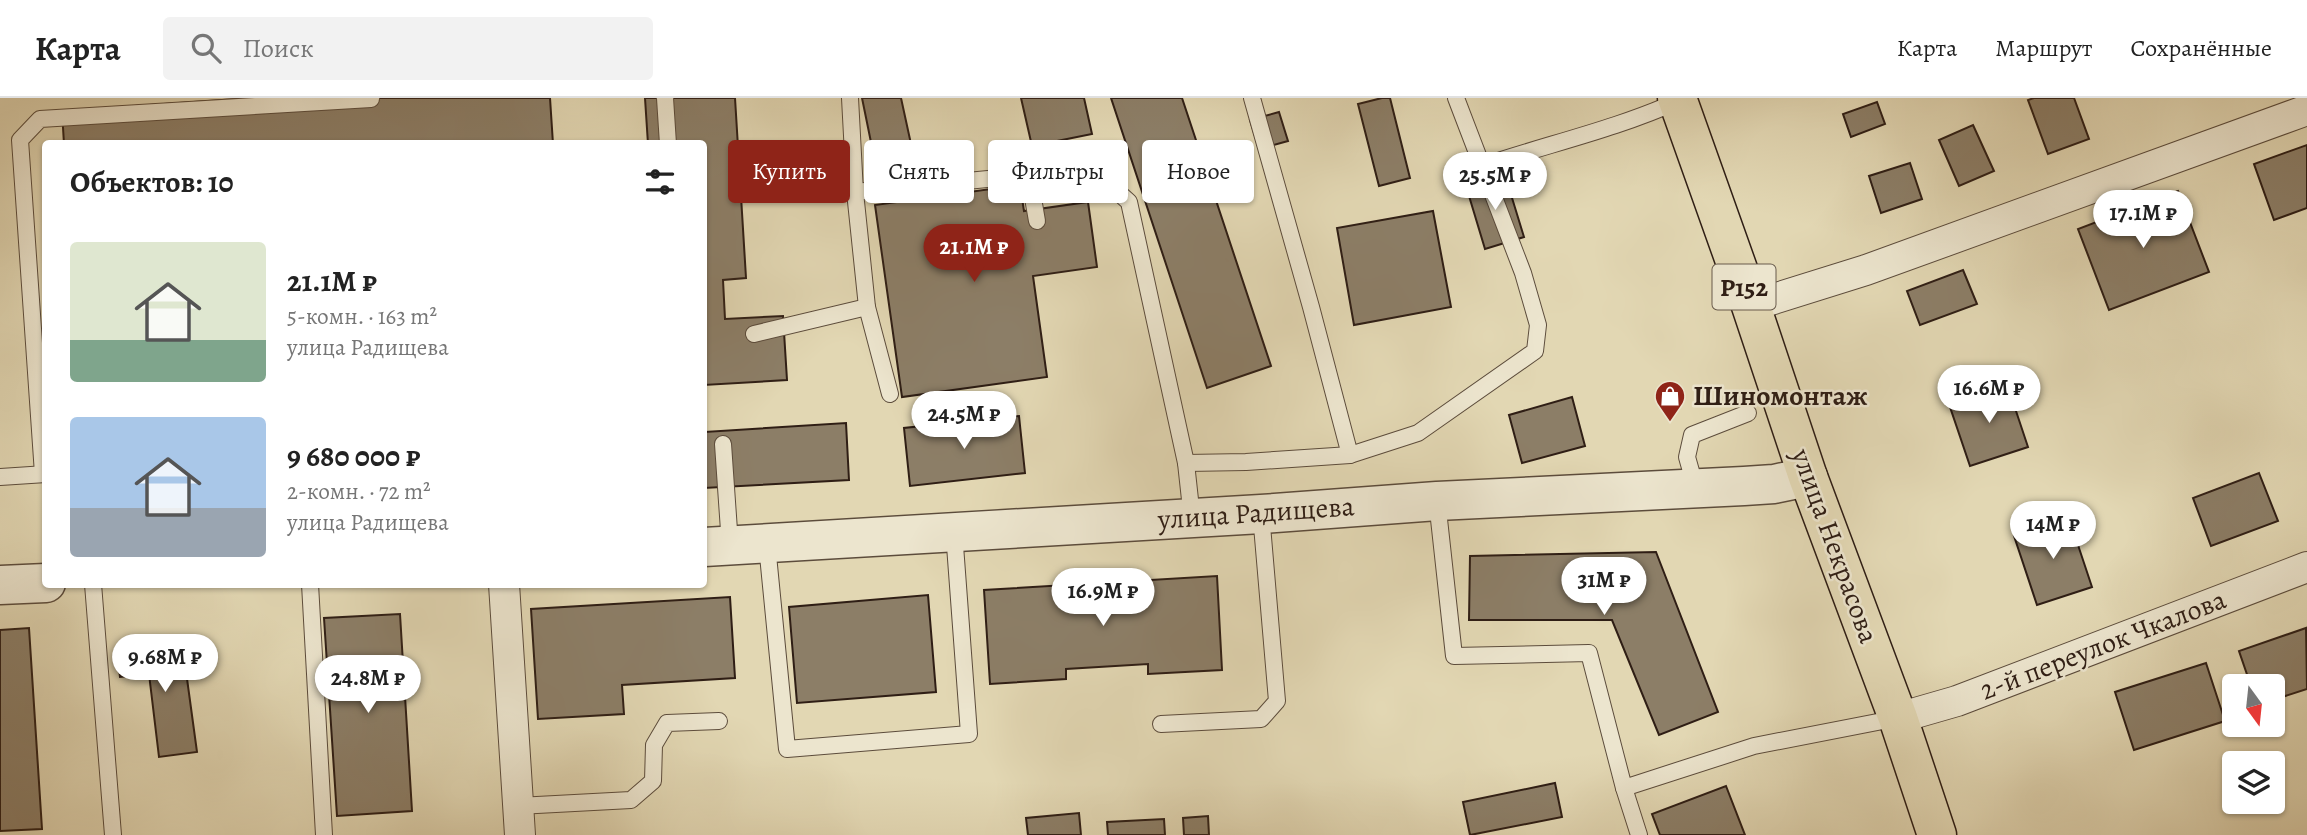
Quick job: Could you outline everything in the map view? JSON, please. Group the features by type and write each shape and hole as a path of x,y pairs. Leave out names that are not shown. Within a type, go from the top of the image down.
{"main road":[{"name":"улица Некрасова","path":"1677,100 1751,306 1808,477 1898,718 1937,835"}],"street":[{"path":"1751,306 1816,288 2307,110"},
{"name":"улица Радищева","path":"717,546 767,545 1437,501 1696,489 1774,484 1808,477"},
{"name":"2-й переулок Чкалова","path":"1898,718 1957,702 2307,567"},
{"path":"0,586 42,583"},
{"path":"504,588 519,820"}],"lane":[{"path":"666,98 668,140"},
{"path":"850,98 855,192 867,307 890,394"},
{"path":"1252,98 1350,455"},
{"path":"1186,463 1350,455 1418,433 1535,351 1538,326 1522,273 1456,98"},
{"path":"42,446 20,140 40,119 371,99"},
{"path":"1483,166 1649,114 1677,100"},
{"path":"855,192 988,179"},
{"path":"1128,201 1186,463 1192,518"},
{"path":"1034,203 1037,221"},
{"path":"754,334 867,307"},
{"path":"1696,489 1687,457 1692,435 1748,413"},
{"path":"717,546 723,443"},
{"path":"0,477 42,474"},
{"path":"1437,501 1454,656 1590,653 1624,788 1639,835"},
{"path":"1161,724 1261,719 1277,701 1261,514"},
{"path":"767,545 787,749 969,734 954,532"},
{"path":"93,588 113,835"},
{"path":"310,588 324,835"},
{"path":"1624,788 1754,746 1898,718"},
{"path":"519,820 631,800 653,780 654,745 667,723 719,721"}],"building":[{"path":"252,98 550,98 553,140 64,140 62,111"},
{"path":"645,98 735,98 738,140 728,140 728,203 741,203 746,278 723,280 725,319 783,316 787,380 707,385 707,140 648,140"},
{"path":"862,98 901,98 910,140 871,140"},
{"path":"1021,98 1084,98 1092,134 1062,140 1031,140"},
{"path":"1111,98 1182,98 1196,140 1142,140 1142,192 1128,149 1128,140 1125,140"},
{"path":"1390,98 1410,178 1379,186 1358,104"},
{"path":"2074,98 2089,139 2048,154 2028,100"},
{"path":"1877,102 1885,124 1851,137 1843,114"},
{"path":"1279,112 1288,141 1259,149 1250,120"},
{"path":"1973,125 1994,171 1959,186 1939,140"},
{"path":"2307,145 2307,208 2274,220 2254,164"},
{"path":"1910,163 1922,199 1881,213 1869,176"},
{"path":"1505,175 1524,237 1485,249 1466,186"},
{"path":"988,189 988,203 1023,203 1024,211 1088,203 1097,267 1033,276 1047,377 902,397 875,205 974,203 974,191"},
{"path":"2178,191 2209,272 2109,310 2078,229"},
{"path":"1146,203 1217,203 1271,366 1207,388"},
{"path":"1433,211 1451,307 1354,325 1337,228"},
{"path":"1963,270 1977,304 1920,325 1907,291"},
{"path":"2007,384 2028,447 1970,466 1949,404"},
{"path":"1572,397 1585,446 1522,463 1509,415"},
{"path":"1019,416 1025,473 910,486 904,428"},
{"path":"846,423 849,480 707,488 707,432"},
{"path":"2259,473 2278,521 2211,546 2193,498"},
{"path":"2069,518 2092,587 2037,605 2014,536"},
{"path":"1656,552 1718,712 1659,735 1612,620 1469,620 1470,556"},
{"path":"1217,576 1222,670 1148,674 1148,664 1066,669 1066,679 990,684 984,590"},
{"path":"928,595 936,692 797,703 789,607"},
{"path":"730,597 735,678 622,685 624,714 538,719 531,609"},
{"path":"400,614 412,811 337,816 324,618"},
{"path":"29,628 42,829 0,831 0,630"},
{"path":"2306,628 2307,689 2286,696 2286,674 2247,674 2239,651"},
{"path":"182,642 197,752 159,757 149,674 120,677 117,651"},
{"path":"2206,663 2222,712 2222,722 2134,750 2115,692"},
{"path":"1555,783 1562,817 1470,835 1463,802"},
{"path":"1726,786 1745,835 1660,835 1652,814"},
{"path":"1079,813 1081,835 1028,835 1026,818"},
{"path":"1208,816 1209,835 1184,835 1183,818"},
{"path":"1164,819 1165,835 1108,835 1107,822"}],"place":[{"name":"Шиномонтаж","path":"1670,423"}]}
